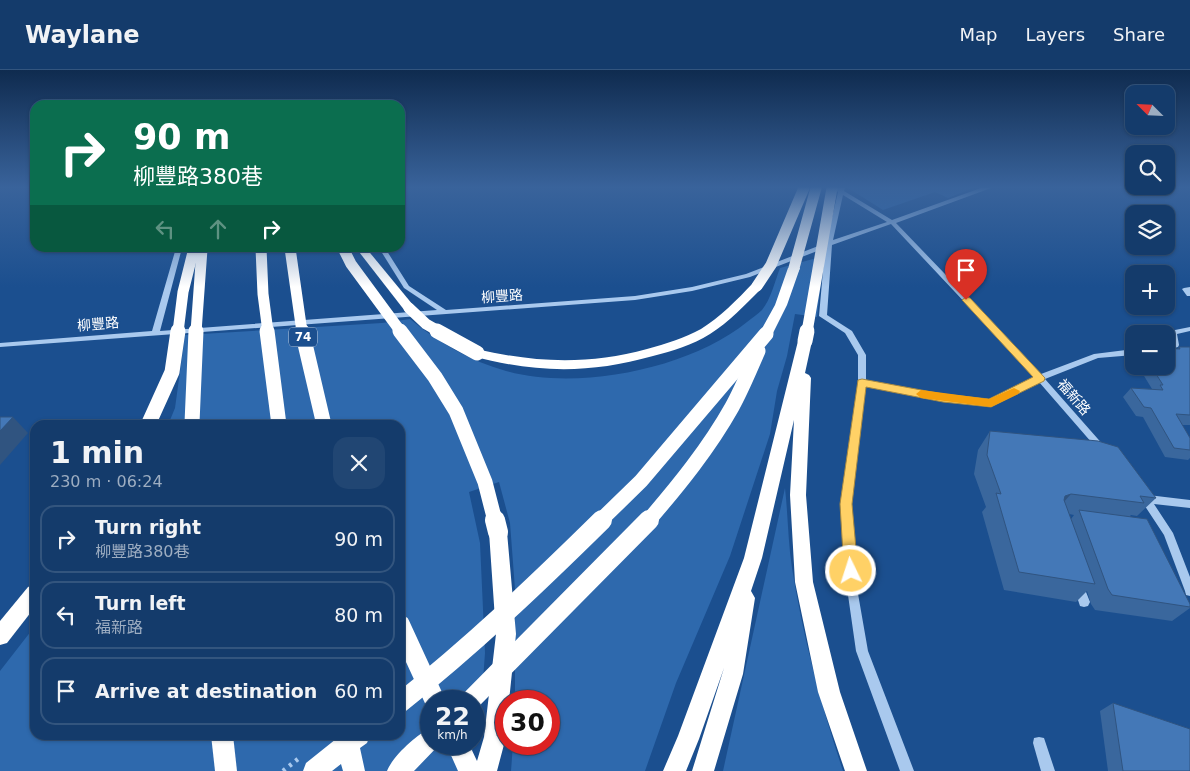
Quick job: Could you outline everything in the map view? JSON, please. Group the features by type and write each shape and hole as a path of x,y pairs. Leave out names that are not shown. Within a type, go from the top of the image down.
{"highway":[{"path":"363,252 398,296 426,324 477,353 534,366 569,367 628,360 667,348 712,327 737,307 757,286 771,265 790,221"},
{"path":"481,690 640,530 676,489 708,446 733,406 781,305 806,221"},
{"path":"703,771 733,674 753,558 776,467 831,221"},
{"path":"150,420 172,372 183,292 193,252"},
{"path":"193,420 195,342 203,252"},
{"name":"74","path":"261,252 263,294 278,420"},
{"name":"74","path":"291,252 303,339 323,420"},
{"path":"345,252 351,264 435,377 456,412 485,482 498,532 506,634 495,738 486,771"},
{"path":"405,699 449,664 516,604 641,482 766,334"},
{"path":"805,341 798,495 804,582 829,692 856,771"},
{"path":"674,771 688,739 753,558"},
{"path":"0,636 30,599"},
{"path":"405,636 431,690"},
{"path":"223,740 226,771"},
{"path":"346,740 354,771"},
{"path":"314,771 354,740"},
{"path":"398,771 420,750"},
{"path":"462,755 470,771"}],"street":[{"path":"774,266 791,221"},
{"path":"833,221 829,244 824,316 848,331 862,355 862,383 846,504 852,588 862,651 907,771"},
{"name":"柳豐路","path":"0,345 635,298 692,289 748,276 829,244 897,221"},
{"name":"福新路","path":"893,222 1040,378 1109,458"},
{"path":"156,332 178,252"},
{"path":"384,252 406,287 446,313"},
{"path":"1190,290 1186,289 1190,294"},
{"path":"1175,333 1190,329"},
{"path":"862,383 943,398 991,403 1040,378 1097,356 1125,353"},
{"path":"1134,486 1146,499 1168,532 1190,591"},
{"path":"1146,499 1190,504"},
{"path":"1149,530 1168,532"},
{"path":"1074,574 1084,602"},
{"path":"1039,743 1048,771"}],"shaded area":[{"path":"824,256 817,317 795,314 787,356 777,391 770,434 730,556 676,683 645,771 511,771 512,755 560,755 560,690 515,690 515,589 510,523 499,482 469,492 480,543 485,653 482,690 420,690 420,755 471,755 467,771 0,771 0,671 30,632 30,740 405,740 405,420 170,420 175,408 185,335 382,323 410,319 455,350 480,362 506,371 535,377 599,377 632,372 695,352 723,338 747,322 765,306 780,268"},
{"path":"785,488 796,594 820,696 843,771 723,771"}],"building":[{"path":"1179,347 1190,347 1190,415 1176,414 1190,438 1190,450 1174,448 1151,408 1144,407 1131,388 1163,390 1160,385 1163,385 1157,375 1175,375 1175,349 1180,349"},
{"path":"0,417 13,417 0,431"},
{"path":"990,431 1098,441 1118,447 1156,498 1140,496 1144,503 1071,494 1065,496 1064,500 1095,584 1019,572 996,493 1001,494 987,455"},
{"path":"1079,510 1147,519 1190,607 1112,595 1108,589"},
{"path":"1113,703 1190,729 1190,771 1123,771"}],"slow traffic":[{"path":"921,394 991,403 1014,391"}],"route":[{"path":"851,571 846,504 862,383 943,398 991,403 1040,378 966,300"}]}
